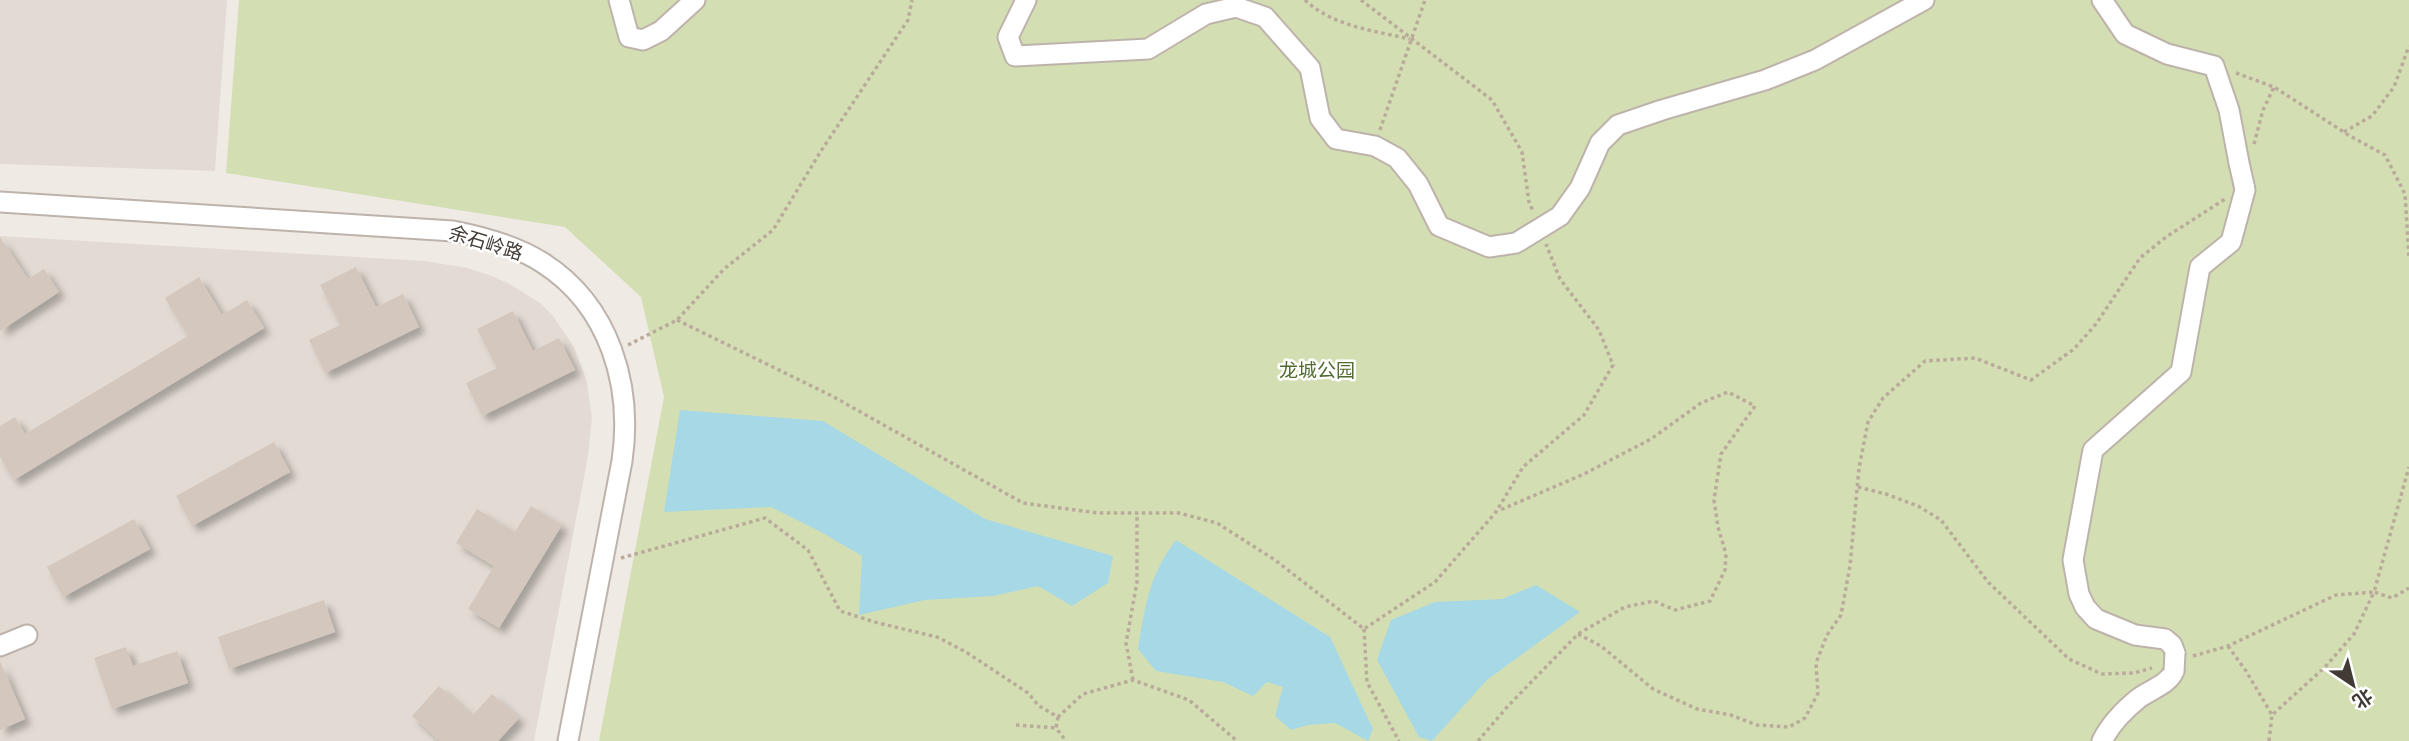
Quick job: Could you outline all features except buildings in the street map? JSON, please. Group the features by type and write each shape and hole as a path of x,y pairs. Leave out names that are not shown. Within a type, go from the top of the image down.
{"street":[{"path":"619,0 629,37 643,40 661,31 695,0"},
{"path":"1026,0 1009,37 1015,56 1148,49 1206,14 1236,7 1265,17 1310,68 1320,118 1336,139 1375,146 1397,158 1418,184 1439,226 1489,247 1516,243 1560,216 1580,188 1600,142 1618,125 1765,80 1815,61 1924,0"},
{"path":"2102,0 2125,34 2167,54 2214,66 2246,158 2238,190 2245,190 2231,242 2200,267 2181,372 2093,450 2073,559 2079,594 2095,619 2135,635 2165,639 2172,645 2174,662 2165,683 2128,707 2107,731 2102,741"},
{"name":"余石岭路","path":"0,202 428,227 477,236 523,252 562,277 593,313 614,352 624,395 625,439 568,741"},
{"path":"0,646 27,635"}],"path":[{"path":"614,352 677,320 724,269 773,230 821,151 908,20 912,0"},
{"path":"1305,0 1314,9 1357,27 1412,39"},
{"path":"1362,0 1492,100 1522,152 1529,202 1560,279 1599,330 1613,365 1584,415 1522,467 1496,512 1435,582 1364,629"},
{"path":"1375,146 1425,0"},
{"path":"2344,132 2372,116 2394,87 2409,46"},
{"path":"2214,66 2274,87 2385,155 2405,194 2409,257"},
{"path":"2246,158 2274,87"},
{"path":"1578,634 1601,646 1653,689 1697,709 1731,715 1757,725 1789,727 1805,718 1818,693 1816,663 1827,635 1841,614 1850,566 1858,468 1868,422 1883,398 1925,361 1975,358 2031,380 2074,349 2096,324 2140,258 2166,237 2238,190"},
{"path":"677,320 832,396 1023,503 1098,513 1179,513 1217,523 1275,560 1364,629 1367,682 1399,741"},
{"path":"1478,741 1578,634 1625,607 1654,601 1675,610 1710,601 1725,570 1726,554 1714,500 1721,454 1755,406 1728,392 1702,403 1651,439 1595,468 1496,512"},
{"path":"2272,715 2325,667 2354,634 2374,592 2409,467"},
{"path":"1857,487 1918,506 1941,520"},
{"path":"1133,680 1126,643 1137,582 1137,513"},
{"path":"602,563 765,519 808,550 840,611 937,637 966,652 1028,694 1039,706 1058,716"},
{"path":"2374,592 2392,598 2409,588"},
{"path":"2228,646 2272,715 2269,741"},
{"path":"1066,741 1056,728 1058,716 1083,694 1133,680 1189,700 1237,741"},
{"path":"1016,725 1056,728"}],"shaded area":[{"path":"0,0 227,0 215,171 0,164"},
{"path":"0,236 425,261 467,268 489,275 508,283 540,303 553,316 574,347 587,382 592,418 588,456 534,741 0,741"}],"green space":[{"name":"龙城公园","path":"239,0 2409,0 2409,741 599,741 664,397 641,297 565,227 226,173"}],"water":[{"path":"680,410 823,421 985,519 1113,556 1108,583 1072,606 1038,586 993,596 925,600 859,615 862,556 821,532 771,507 664,512"},
{"path":"1176,540 1330,637 1373,729 1368,741 1335,723 1308,725 1291,730 1275,716 1283,687 1267,682 1253,696 1223,682 1156,671 1138,649 1154,579"},
{"path":"1536,585 1580,612 1487,680 1432,741 1419,737 1377,660 1391,620 1435,602 1502,599"}]}
